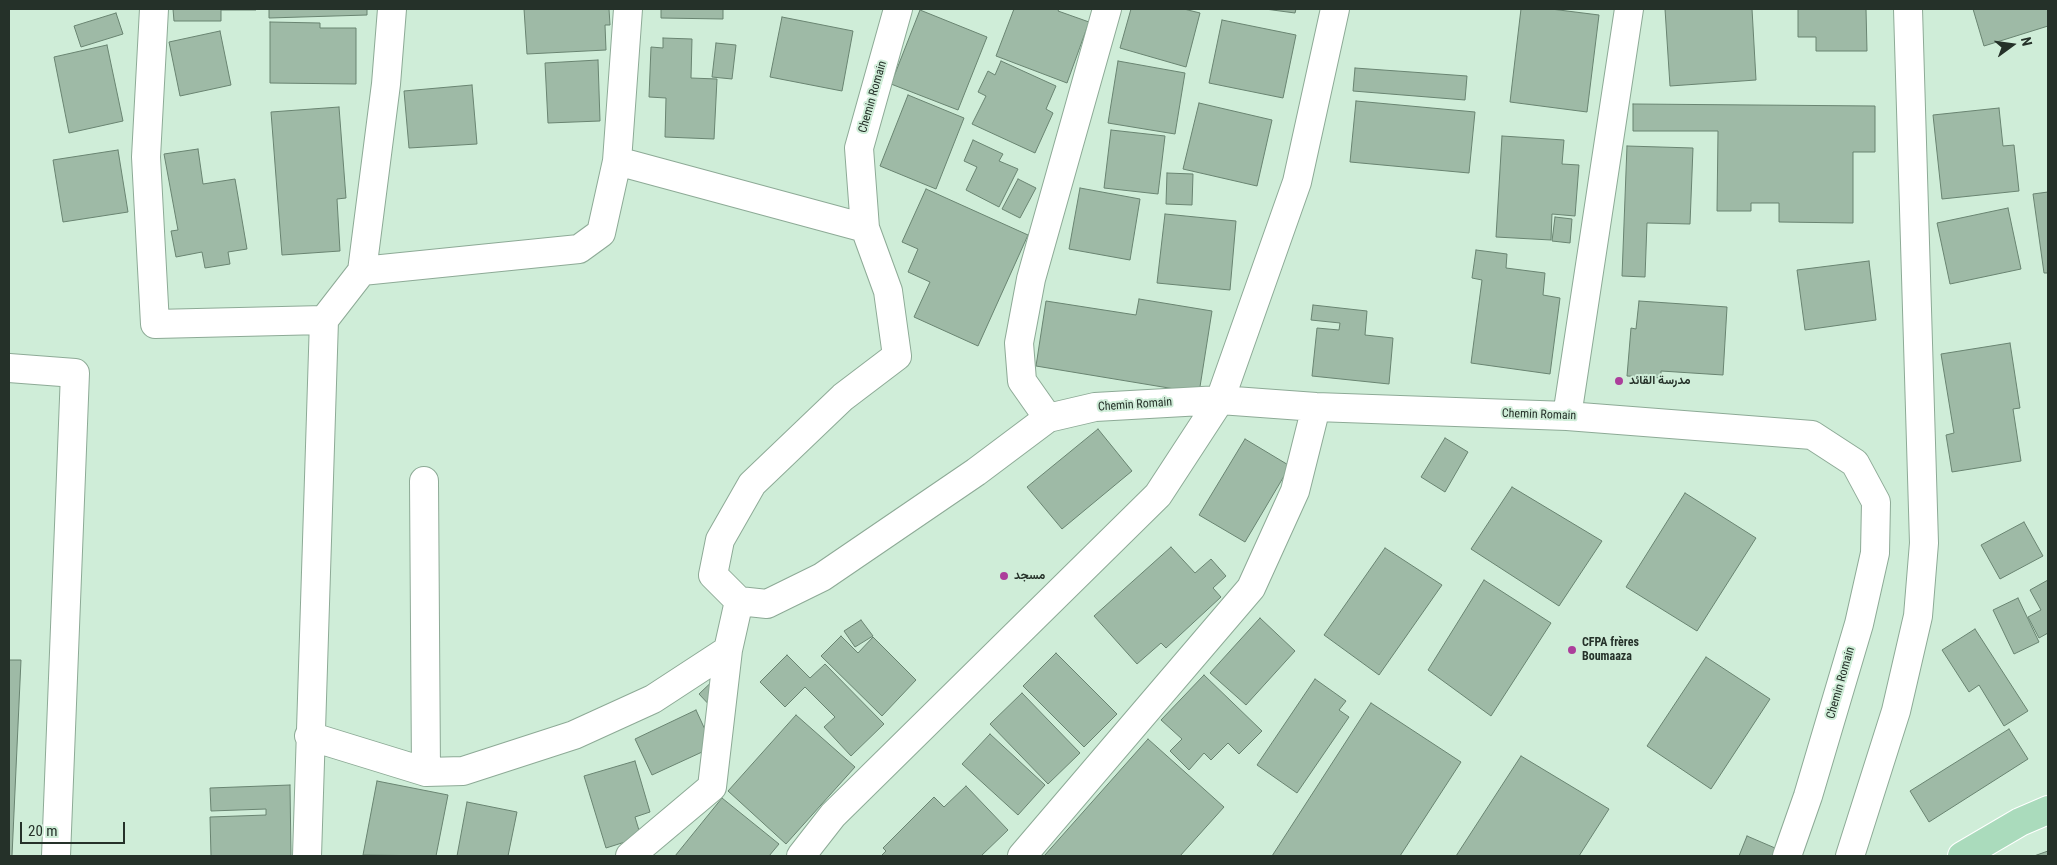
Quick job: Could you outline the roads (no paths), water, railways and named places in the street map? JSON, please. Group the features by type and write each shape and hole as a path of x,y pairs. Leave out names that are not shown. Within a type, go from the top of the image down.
{"main road":[{"path":"1962,856 2020,822 2048,810"}],"street":[{"path":"154,9 146,157 155,324 324,320"},
{"path":"307,856 309,736 324,320 362,271 386,84 392,9"},
{"path":"362,271 579,249 601,233 617,161 628,9"},
{"name":"Chemin Romain","path":"898,9 859,148 865,228 888,291 897,356 843,397 752,484 720,540 714,575 739,601 768,604 822,577 976,472 1048,418 1096,407 1220,400 1316,407 1567,416 1812,434 1856,463 1876,502 1875,553 1859,624 1808,796 1787,856"},
{"path":"1048,418 1022,381 1018,343 1031,279 1107,9"},
{"path":"801,856 833,815 1158,495 1220,400 1297,182 1335,9"},
{"path":"1567,416 1629,9"},
{"path":"1850,856 1899,701 1918,616 1924,543 1908,9"},
{"path":"617,161 865,228"},
{"path":"9,368 74,373 56,856"},
{"path":"1022,856 1252,588 1295,491 1316,407"},
{"path":"424,481 426,772"},
{"path":"630,856 712,787 728,650 739,601"},
{"path":"309,736 426,772 464,771 574,735 653,699 728,650"}],"place":[{"name":"مدرسة القائد","path":"1619,381"},
{"name":"مسجد","path":"1004,576"},
{"name":"CFPA frères Boumaaza","path":"1572,650"}]}
